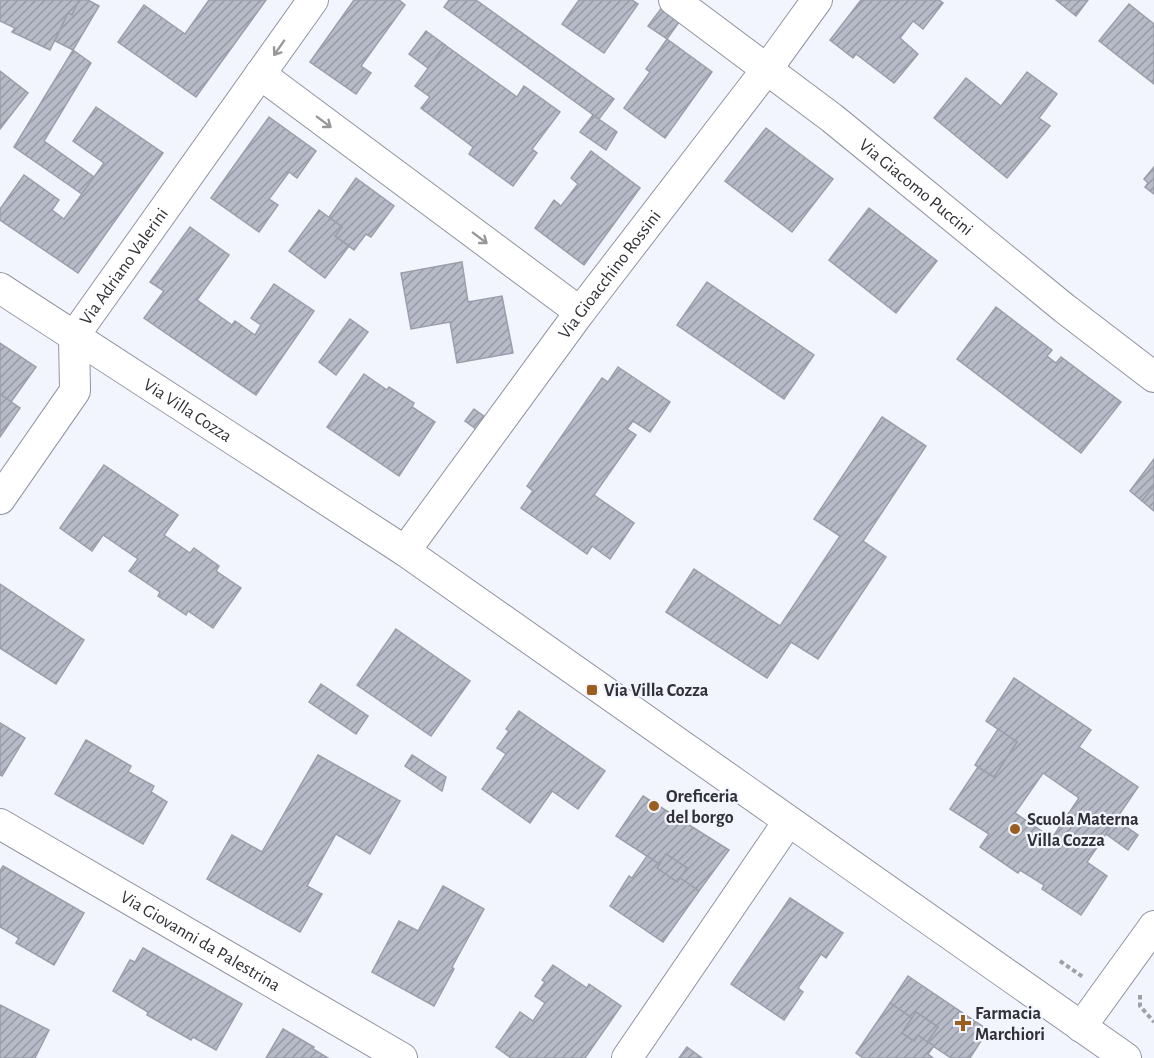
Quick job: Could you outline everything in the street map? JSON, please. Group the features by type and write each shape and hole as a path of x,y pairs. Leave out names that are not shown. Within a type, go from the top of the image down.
{"street":[{"name":"Via Adriano Valerini","path":"0,499 75,391 74,336 313,0"},
{"name":"Via Giacomo Puccini","path":"674,0 832,118 1064,308 1154,377"},
{"name":"Via Gioacchino Rossini","path":"405,551 580,312 767,69 817,0"},
{"path":"260,75 580,312"},
{"name":"Via Villa Cozza","path":"0,288 405,551 1126,1058"},
{"path":"627,1058 788,822"},
{"name":"Via Giovanni da Palestrina","path":"0,824 372,1051 402,1058"},
{"path":"1081,1027 1154,926"}],"path":[{"path":"1146,986 1140,995 1140,1006 1154,1022"}],"building":[{"path":"0,0 79,0 72,15 68,13 50,50 12,32 15,28 0,21"},
{"path":"79,0 88,0 99,6 73,50 55,41 68,13 72,15"},
{"path":"209,0 266,0 196,97 118,42 144,5 185,34"},
{"path":"354,0 399,0 405,5 361,66 371,73 356,94 310,62"},
{"path":"449,0 476,0 614,99 599,119 444,7"},
{"path":"579,0 632,0 638,4 604,53 562,24"},
{"path":"861,0 939,0 943,3 923,29 913,21 900,38 918,54 894,83 856,54 853,58 830,40"},
{"path":"1056,0 1088,0 1076,16"},
{"path":"1129,4 1154,24 1154,84 1099,41"},
{"path":"663,6 682,18 667,39 648,26"},
{"path":"426,31 445,45 428,68 409,54"},
{"path":"667,39 712,72 665,138 624,108 650,72 646,69"},
{"path":"445,45 517,97 524,86 560,112 532,149 537,153 513,186 469,154 473,147 421,108 430,97 415,86"},
{"path":"73,50 91,63 44,141 94,177 82,194 14,147"},
{"path":"0,71 28,93 0,129"},
{"path":"1027,72 1057,94 1039,118 1050,126 1007,178 934,118 966,78 1001,106"},
{"path":"96,107 163,153 78,273 0,220 0,209 24,175 59,200 52,210 64,219 104,163 73,141"},
{"path":"593,115 617,132 606,150 580,132"},
{"path":"269,117 316,151 297,178 289,172 269,199 278,205 259,232 211,198"},
{"path":"766,128 833,179 792,232 725,181"},
{"path":"591,151 640,188 584,265 535,228 554,200 561,206 578,184 571,178"},
{"path":"1154,167 1154,194 1145,187 1148,183 1144,179"},
{"path":"356,178 394,206 371,237 366,234 354,250 335,236 342,227 329,217"},
{"path":"869,208 937,261 896,313 829,260"},
{"path":"319,210 342,227 335,236 349,246 325,278 289,251"},
{"path":"190,227 229,255 197,300 232,325 235,321 255,335 261,325 251,318 274,284 314,311 256,395 144,318 164,291 150,282"},
{"path":"462,262 468,302 502,296 513,353 457,363 450,322 411,329 401,273"},
{"path":"707,282 814,355 784,399 677,325"},
{"path":"996,307 1052,350 1047,356 1056,363 1061,357 1121,402 1081,453 957,359"},
{"path":"350,319 368,332 336,375 319,362"},
{"path":"0,343 36,367 11,402 0,394"},
{"path":"618,367 670,402 650,432 633,421 627,429 636,435 594,495 634,523 610,559 592,546 587,554 521,508 533,491 527,486 602,378 608,382"},
{"path":"364,374 387,390 389,387 414,403 412,407 435,422 399,476 327,427"},
{"path":"0,394 20,408 0,437"},
{"path":"474,409 485,417 476,429 465,421"},
{"path":"882,417 926,446 863,541 886,557 818,659 791,642 767,678 666,612 694,569 780,626 840,536 814,519"},
{"path":"1154,459 1154,486 1142,501 1130,491"},
{"path":"104,465 178,515 164,535 190,553 194,548 219,566 216,571 241,588 213,628 188,611 186,615 158,596 160,592 129,571 138,559 103,535 92,551 60,528"},
{"path":"1154,486 1154,511 1142,501"},
{"path":"0,584 84,640 56,684 0,648"},
{"path":"396,629 470,681 431,736 357,685"},
{"path":"1014,678 1091,730 1079,747 1138,787 1087,862 1107,876 1081,915 1042,889 1044,885 1020,870 1018,873 980,847 989,834 950,809 978,767 994,777 1017,742 986,721","holes":["1043,773 1079,798 1052,838 1015,813"]},
{"path":"321,684 368,716 356,734 309,702"},
{"path":"519,711 605,771 578,809 552,791 530,823 482,789 506,754 497,748 509,731 506,729"},
{"path":"0,723 25,738 2,776 0,775"},
{"path":"998,729 1017,742 994,777 975,765"},
{"path":"86,740 131,766 128,772 154,786 151,792 167,802 143,844 55,794"},
{"path":"318,755 400,801 370,854 336,834 307,886 322,894 300,932 207,879 232,835 262,852"},
{"path":"412,755 446,777 442,791 405,766"},
{"path":"643,796 729,850 699,891 680,878 687,868 666,854 659,864 616,836"},
{"path":"1115,819 1138,835 1128,850 1106,834"},
{"path":"666,854 687,868 677,882 657,868"},
{"path":"647,856 659,864 657,868 677,882 680,878 699,891 663,942 610,906 629,876 632,878"},
{"path":"3,866 84,913 54,965 16,943 19,938 0,927 0,871"},
{"path":"443,886 484,909 452,967 454,969 434,1006 372,972 399,921 418,931"},
{"path":"790,898 843,933 826,958 821,954 798,988 803,992 784,1020 731,984"},
{"path":"143,948 242,1004 216,1050 193,1037 191,1040 147,1015 148,1012 113,991 130,960 135,962"},
{"path":"553,965 587,988 589,984 621,1006 585,1058 511,1058 496,1047 520,1012 533,1021 545,1003 535,996 545,982 542,980"},
{"path":"908,976 988,1030 970,1058 951,1058 927,1042 938,1027 916,1012 912,1018 890,1003"},
{"path":"890,1003 912,1018 902,1033 914,1041 918,1035 934,1046 928,1054 933,1058 863,1058 856,1053"},
{"path":"0,1005 49,1030 35,1058 0,1058"},
{"path":"916,1012 938,1027 927,1042 918,1035 914,1041 902,1033"},
{"path":"283,1029 314,1047 313,1049 328,1058 266,1058"},
{"path":"687,1047 702,1058 679,1058"}],"place":[{"name":"Via Villa Cozza","path":"592,690"},
{"name":"Oreficeria del borgo","path":"654,806"},
{"name":"Scuola Materna Villa Cozza","path":"1015,829"},
{"name":"Farmacia Marchiori","path":"963,1023"}]}
